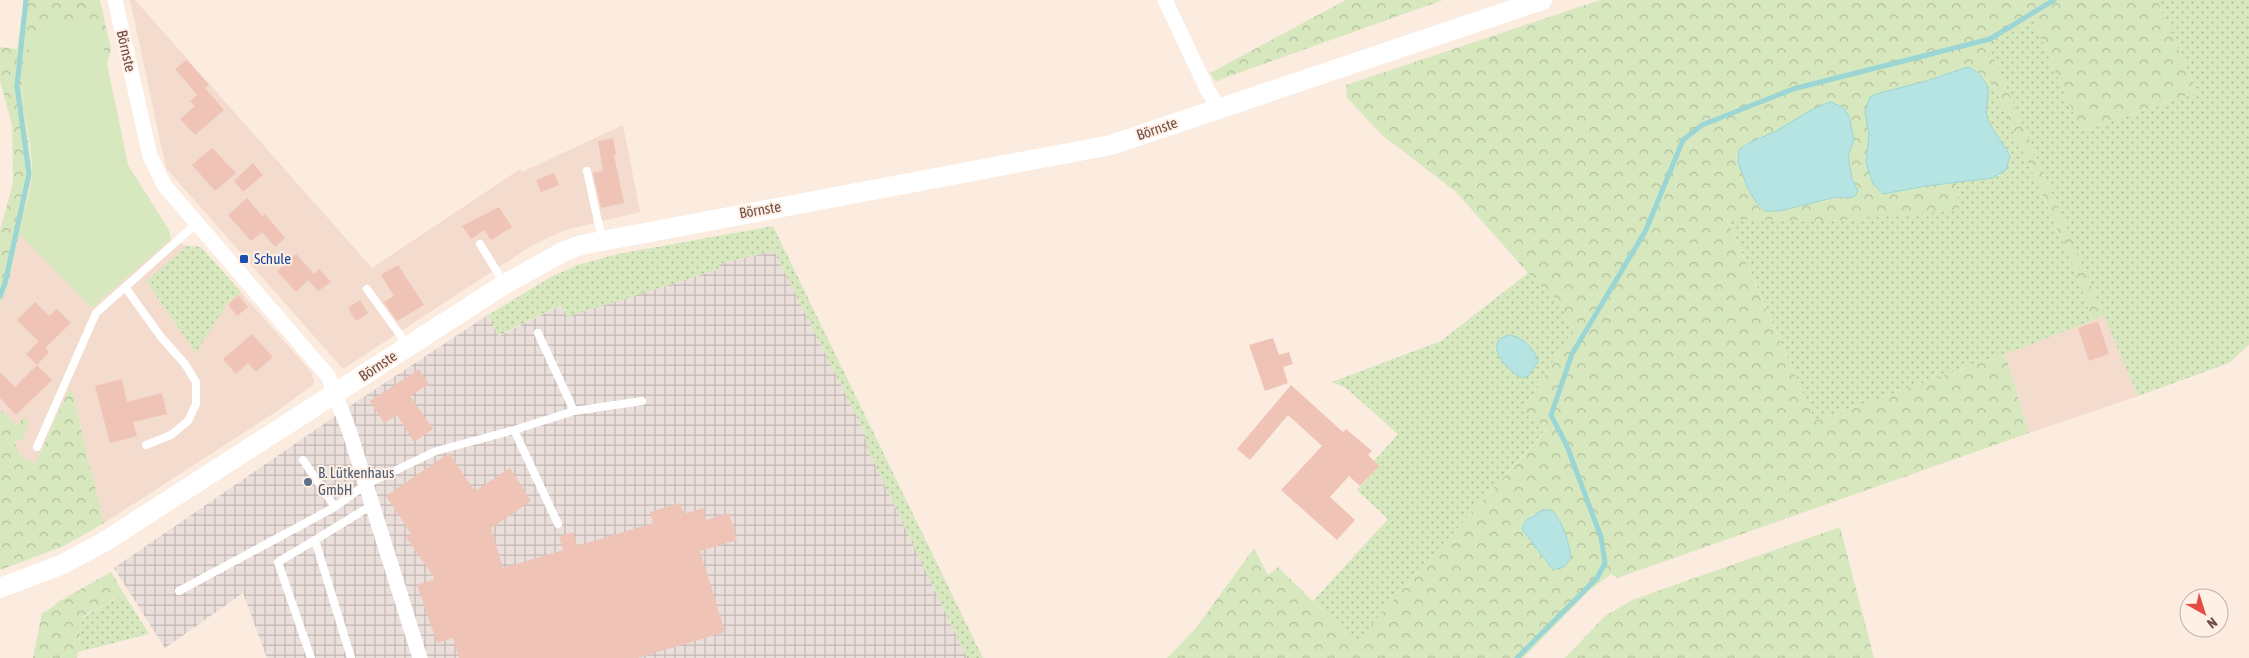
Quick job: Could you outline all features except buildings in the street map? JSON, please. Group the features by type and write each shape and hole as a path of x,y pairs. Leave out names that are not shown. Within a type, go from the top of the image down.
{"street":[{"name":"Börnste","path":"115,0 150,156 164,185 328,376 350,430 365,485 420,658"},
{"path":"1165,0 1208,91 1219,108"},
{"name":"Börnste","path":"0,588 61,565 104,542 505,284 563,252 602,240 1111,145 1542,0"}],"lane":[{"path":"587,171 602,240"},
{"path":"36,446 96,312 196,224"},
{"path":"480,244 505,284"},
{"path":"125,287 161,337 185,364 196,382 196,404 188,422 171,435 146,445"},
{"path":"367,289 408,346"},
{"path":"538,333 574,411"},
{"path":"179,591 335,507 365,485 436,452 574,411 642,401"},
{"path":"514,430 558,524"},
{"path":"304,460 335,507"},
{"path":"312,658 278,562 372,505"},
{"path":"315,540 351,658"}],"shaded area":[{"path":"130,0 135,0 372,268 520,169 522,172 623,125 640,212 565,230 531,246 343,369 166,168"},
{"path":"18,233 92,308 171,239 187,246 201,247 311,372 314,381 313,385 274,413 104,523 72,391 69,390 35,464 20,455 14,441 16,425 0,409 0,305 9,283"},
{"name":"B. Lütkenhaus GmbH","path":"774,251 864,431 868,450 967,658 267,658 243,593 165,648 114,568 353,404 488,315 499,336 562,305 567,316 720,269 719,264"},
{"path":"2104,315 2138,396 2029,433 2005,354"}],"green space":[{"path":"24,0 100,0 111,49 107,63 98,32 22,85 32,174 9,283 0,305 0,230 13,183 12,125 0,81 0,47 17,49"},
{"path":"1346,0 1443,0 1216,82 1210,73"},
{"path":"1600,0 2157,0 2197,92 2081,131 2032,17 2003,39 1987,42 2104,315 2092,321 2069,255 1995,88 1973,68 1968,67 1905,87 1865,112 1869,135 1866,163 1926,186 1956,182 1959,210 1829,221 1727,219 1815,421 2005,354 2029,433 1617,578 1611,574 1589,591 1523,658 1167,658 1196,628 1254,548 1268,575 1278,567 1355,643 1547,429 1524,410 1573,329 1565,319 1564,307 1528,273 1456,192 1382,135 1347,98 1346,85","holes":["1773,133 1852,133 1853,140 1848,152 1848,164 1858,190 1844,198 1836,197 1760,208 1748,189 1744,145","1533,514 1558,515 1570,547 1523,529 1526,520"]},
{"path":"2157,0 2249,0 2249,345 2229,363 2138,396 1987,42 2003,38 2032,17 2081,131 2197,92"},
{"path":"53,22 85,22 93,25 98,32 107,63 128,165 169,230 171,239 92,308 18,233 32,173 23,91 23,71 28,53 37,36"},
{"path":"1978,73 1995,88 2069,255 2092,321 1815,421 1727,218 1829,221 1958,210 1956,182 2000,176 1994,131 1985,107 1987,86"},
{"path":"773,226 983,658 967,658 868,450 864,431 774,251 719,264 720,269 567,317 561,305 498,336 488,315 551,277 578,265 618,254"},
{"path":"187,246 201,247 241,292 227,303 196,353 146,281"},
{"path":"1528,273 1564,307 1565,319 1573,329 1524,410 1547,428 1355,644 1313,601 1388,519 1357,490 1379,466 1374,461 1398,434 1346,388 1332,382 1441,341"},
{"path":"69,390 72,391 104,523 64,546 0,570 0,409 16,425 24,417 28,422 22,440 14,441 20,455 35,464"},
{"path":"1840,527 1874,658 1565,658 1605,616 1632,600"},
{"path":"111,572 124,594 82,617 77,658 33,658 42,613"},
{"path":"124,594 149,634 78,652 82,618"}],"water":[{"path":"1968,67 1981,76 1986,83 1988,94 1986,112 1988,120 2010,156 2006,170 1993,178 1926,186 1883,194 1873,184 1866,163 1869,135 1865,112 1870,97"},
{"path":"1831,102 1844,108 1849,116 1854,140 1848,156 1852,179 1858,190 1856,195 1851,198 1836,197 1779,211 1765,211 1756,202 1748,189 1738,162 1739,150 1809,111"},
{"path":"1510,335 1524,341 1537,357 1538,362 1528,376 1522,378 1516,375 1500,357 1497,343 1501,338"},
{"path":"1543,510 1552,510 1559,519 1565,532 1571,558 1565,566 1553,570 1522,529 1526,520"}],"waterway":[{"path":"0,296 5,283 29,174 17,86 26,0"},
{"path":"1517,658 1597,578 1605,563 1601,537 1567,446 1551,415 1572,354 1646,230 1683,140 1702,125 1793,89 1990,39 2054,0"}],"place":[{"name":"Schule","path":"244,259"},
{"name":"B. Lütkenhaus GmbH","path":"308,482"}]}
